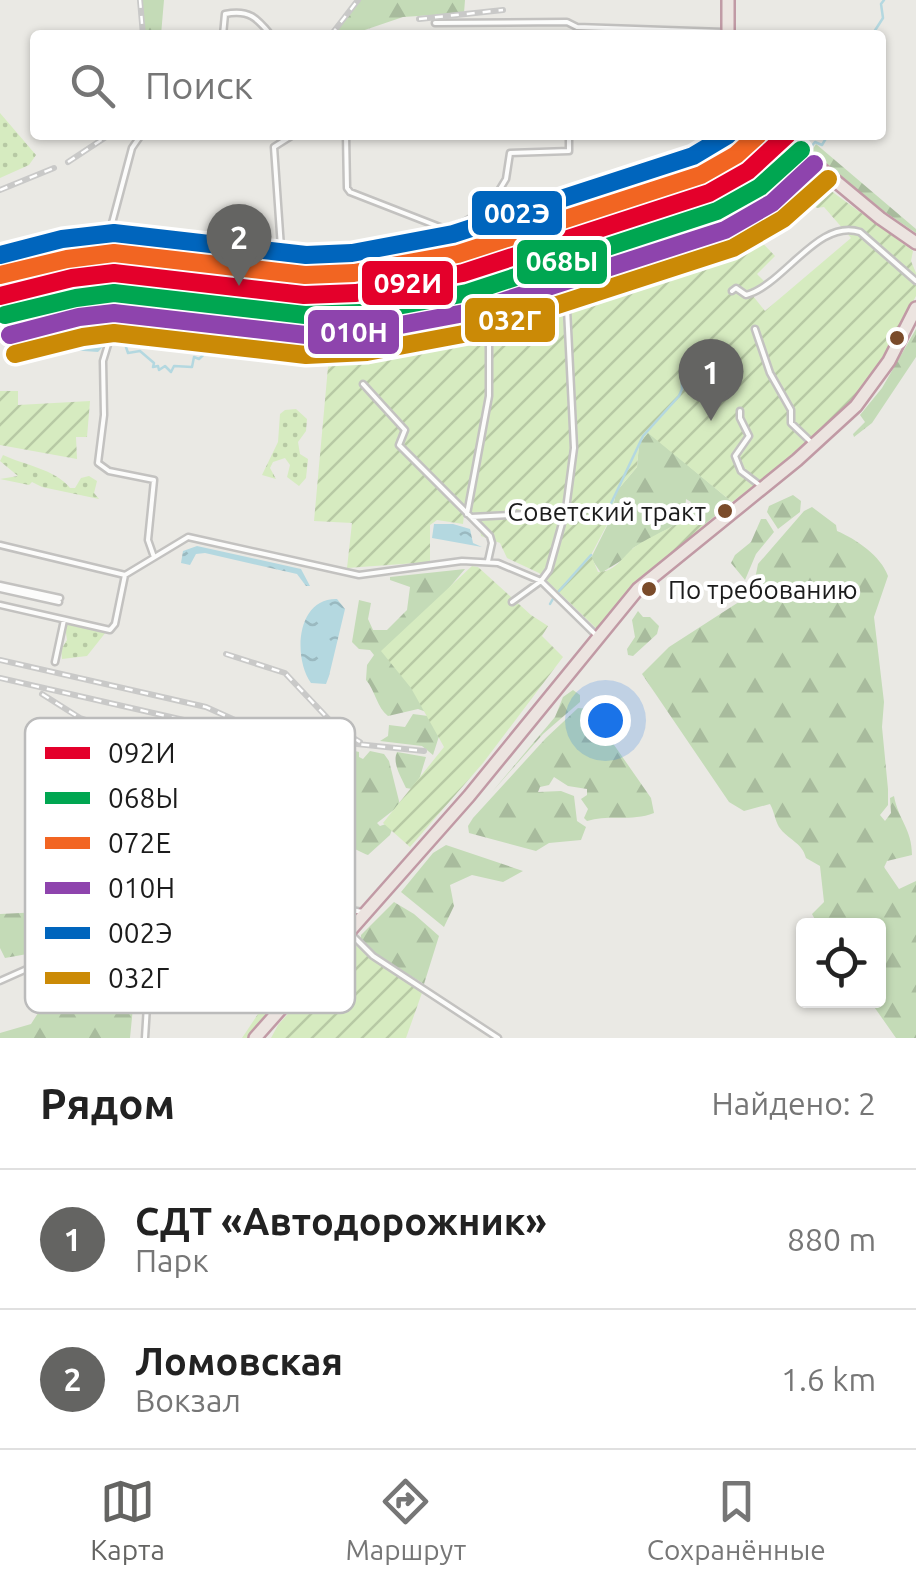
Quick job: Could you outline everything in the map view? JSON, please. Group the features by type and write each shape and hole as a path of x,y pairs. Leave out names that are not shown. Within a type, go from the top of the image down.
{"highway":[{"path":"726,0 726,30"},
{"path":"789,140 916,240"},
{"path":"355,925 469,796 644,582 814,446 873,385 916,308"},
{"path":"355,934 474,800 599,637 655,580 834,437 876,390 916,318"},
{"path":"258,1038 279,1013"},
{"path":"258,1038 281,1013"}],"street":[{"path":"224,30 226,14 242,12 253,14 267,30"},
{"path":"435,24 567,22 570,26 648,30"},
{"path":"569,30 570,26"},
{"path":"138,140 132,148 107,242 144,243 187,252"},
{"path":"282,262 274,147 285,140"},
{"path":"346,140 347,188 355,195 445,229 464,222 494,200 506,179 510,152 569,151 569,140"},
{"path":"494,200 520,239"},
{"path":"732,291 736,288 746,295 762,290 824,238 851,230 860,232 916,280"},
{"path":"512,602 541,581 556,549 565,512 574,448 567,310 571,303 585,296 678,268"},
{"path":"12,312 20,323 89,306 105,309 218,294 224,297 230,322 198,333 146,342 119,329 108,330"},
{"path":"105,309 110,342 103,361 105,392 98,463 102,469 154,480 148,540 154,556"},
{"path":"469,516 489,396 489,316"},
{"path":"755,329 770,373 792,410 791,423 814,446"},
{"path":"363,384 405,430 399,445 492,542 488,561"},
{"path":"740,411 740,421 749,436 735,456 740,471 762,487"},
{"path":"469,516 565,512"},
{"path":"0,606 113,629 126,576 192,537 359,575 488,561 516,568 541,581 599,637"},
{"path":"0,545 126,576"},
{"path":"0,586 60,600"},
{"path":"55,662 64,620"},
{"path":"355,910 366,912"},
{"path":"355,938 373,956 498,1038"},
{"path":"0,982 25,971"},
{"path":"145,1038 147,1013"}],"green space":[{"path":"142,0 164,0 161,30 144,30"},
{"path":"361,0 465,0 464,13 403,17 365,30 337,30"},
{"path":"0,113 36,155 29,165 0,178"},
{"path":"746,140 757,140 764,145 748,161 699,187 560,231 557,218 546,208 548,204 566,204 571,195 576,204 641,184 684,178"},
{"path":"816,144 916,229 916,233 811,152"},
{"path":"754,173 738,189 735,203 643,235 606,240 581,254 557,261 553,255 563,245 685,204"},
{"path":"808,174 913,251 916,296 863,393 809,444 732,502 648,433 639,444 637,467 616,492 611,517 591,555 598,572 612,568 635,547 687,517 705,524 635,588 598,630 539,573 507,558 500,543 481,536 478,518 464,515 463,524 437,520 430,525 430,562 347,568 352,523 314,521 332,323 486,306 550,293 563,278 604,258 661,242 690,246 723,229 749,229 775,256 757,274 766,283 753,296 765,311 851,238 824,207 817,208 802,194 801,184"},
{"path":"482,236 495,252 387,281 327,285 303,281 284,270 291,264 406,253"},
{"path":"539,257 544,264 538,268 448,295 431,295 442,284"},
{"path":"66,284 80,287 0,315 0,302"},
{"path":"916,329 916,357 872,423 854,437 865,422 860,415 882,388"},
{"path":"0,391 18,391 18,405 90,401 87,437 76,437 77,459 0,445"},
{"path":"296,409 307,419 306,431 298,442 300,454 308,459 306,478 299,486 287,477 290,465 285,458 273,462 270,468 276,479 262,475 278,442 280,414"},
{"path":"648,432 732,502 705,524 693,518 691,502 686,499 684,520 633,548 627,557 601,573 591,558 611,518 616,492 637,467 639,444"},
{"path":"3,455 48,472 70,488 89,476 97,481 94,493 99,499 32,482 29,485 0,479 18,476 0,461"},
{"path":"793,495 801,501 800,512 778,529 767,512 769,506"},
{"path":"812,507 836,525 837,531 860,543 888,576 874,617 884,702 882,727 888,789 888,805 880,815 885,821 891,813 890,798 894,796 911,846 912,855 887,861 884,867 899,889 916,881 916,1038 896,1038 875,1008 886,1008 886,918 814,918 812,914 824,902 820,866 806,858 779,827 770,804 744,811 729,802 642,674 669,647 745,598 758,564 804,511"},
{"path":"761,519 766,519 774,532 756,554 745,580 731,563 751,542"},
{"path":"472,566 548,626 542,636 563,657 483,763 410,847 383,823 444,747 411,688 381,651"},
{"path":"465,569 449,588 429,713 418,709 388,716 366,680 367,665 374,655 352,642 359,600 371,603 368,619 373,630 387,630 407,610 410,587 390,577"},
{"path":"638,611 659,626 657,634 633,656 628,655 627,649 635,637 632,620"},
{"path":"65,626 106,632 87,656 62,659 61,650 67,640"},
{"path":"573,690 580,695 580,702 543,734 492,792 555,717 563,697"},
{"path":"578,708 589,709 651,798 654,813 587,821 584,818 588,809 581,799 587,795 587,789 568,786 554,777 538,792 561,791 574,796 577,821 586,827 581,840 549,843 536,851 469,833 473,818"},
{"path":"413,714 428,716 441,730 433,755 422,746 380,741 388,736 389,725 405,727"},
{"path":"355,751 363,759 370,751 384,754 400,805 377,823 393,827 390,835 368,855 355,850"},
{"path":"397,752 426,757 412,789 406,788 400,775"},
{"path":"446,845 523,871 503,882 472,875 450,885 454,906 444,927 401,892 433,853"},
{"path":"394,902 439,936 424,984 374,953 361,939"},
{"path":"25,913 25,954 5,958 0,948 0,914"},
{"path":"355,945 423,990 406,1038 271,1038 289,1013 355,1013"},
{"path":"38,1013 132,1013 130,1038 0,1038 0,1033 31,1024"},
{"path":"259,1013 270,1013 247,1038 242,1038"}],"water":[{"path":"96,321 104,325 107,337 98,352 42,348 39,334 82,330"},
{"path":"434,524 470,529 473,543 482,547 432,538"},
{"path":"197,546 301,569 310,586 297,574 205,553 196,554 190,565 181,563 183,551"},
{"path":"337,599 345,609 329,676 326,684 311,683 302,659 302,631 313,608 323,601"}],"waterway":[{"path":"875,30 883,18 884,0"},
{"path":"806,153 815,142 822,145 825,140"},
{"path":"550,276 578,272 582,260 595,263 605,254 604,248 609,255 616,245 629,249 643,245 646,240 655,243 664,238 670,247 683,245 692,230 708,221 714,212 725,217 734,214 742,224 750,217 763,215 767,191 778,195 795,179 801,159"},
{"path":"546,253 555,265 577,270"},
{"path":"296,319 304,319 302,313 310,307 311,312 318,311 314,314 320,320 325,309 335,316 341,312 339,316 345,321 356,318 361,309 368,317 381,313 381,307 387,311 393,304 414,309 424,298 437,304 462,300 472,306 492,301 497,293"},
{"path":"299,299 300,308 304,309"},
{"path":"112,336 121,332 128,353 140,351 154,363 153,367 158,366 159,370 165,366 171,372 174,366 192,367 194,357 199,359 226,338 251,345 253,340 249,340 247,331 254,332 254,326 277,328 278,324 294,319"},
{"path":"0,330 20,347 41,348"},
{"path":"607,512 643,436 679,396 681,367"},
{"path":"559,591 591,555"},
{"path":"550,604 554,597"}],"railway":[{"path":"140,0 143,30"},
{"path":"335,30 358,0"},
{"path":"419,19 503,10"},
{"path":"68,162 101,140"},
{"path":"0,190 54,168"},
{"path":"226,654 285,673 328,718"},
{"path":"0,660 206,707 230,718"},
{"path":"0,678 175,718"},
{"path":"42,694 80,718"},
{"path":"355,739 360,742"},
{"path":"355,744 424,751"}],"transit line":[{"name":"002Э","path":"0,255 62,239 114,233 306,255 352,253 453,234 693,156 720,140"},
{"name":"072Е","path":"0,275 67,259 114,253 305,275 354,273 458,254 701,175 736,155 752,140"},
{"name":"092И","path":"0,296 72,278 114,273 304,295 356,293 463,273 709,193 748,171 782,140"},
{"name":"068Ы","path":"5,315 114,293 305,315 360,313 467,293 717,211 760,187 801,150"},
{"name":"010Н","path":"10,335 79,317 114,313 306,335 363,332 470,312 725,230 772,203 814,164"},
{"name":"032Г","path":"15,354 114,333 306,355 367,352 474,332 733,248 783,219 828,179"}],"place":[{"name":"Ломовская","path":"239,286"},
{"name":"СДТ «Автодорожник»","path":"711,421"},
{"name":"Советский тракт","path":"725,511"},
{"name":"По требованию","path":"649,589"}]}
